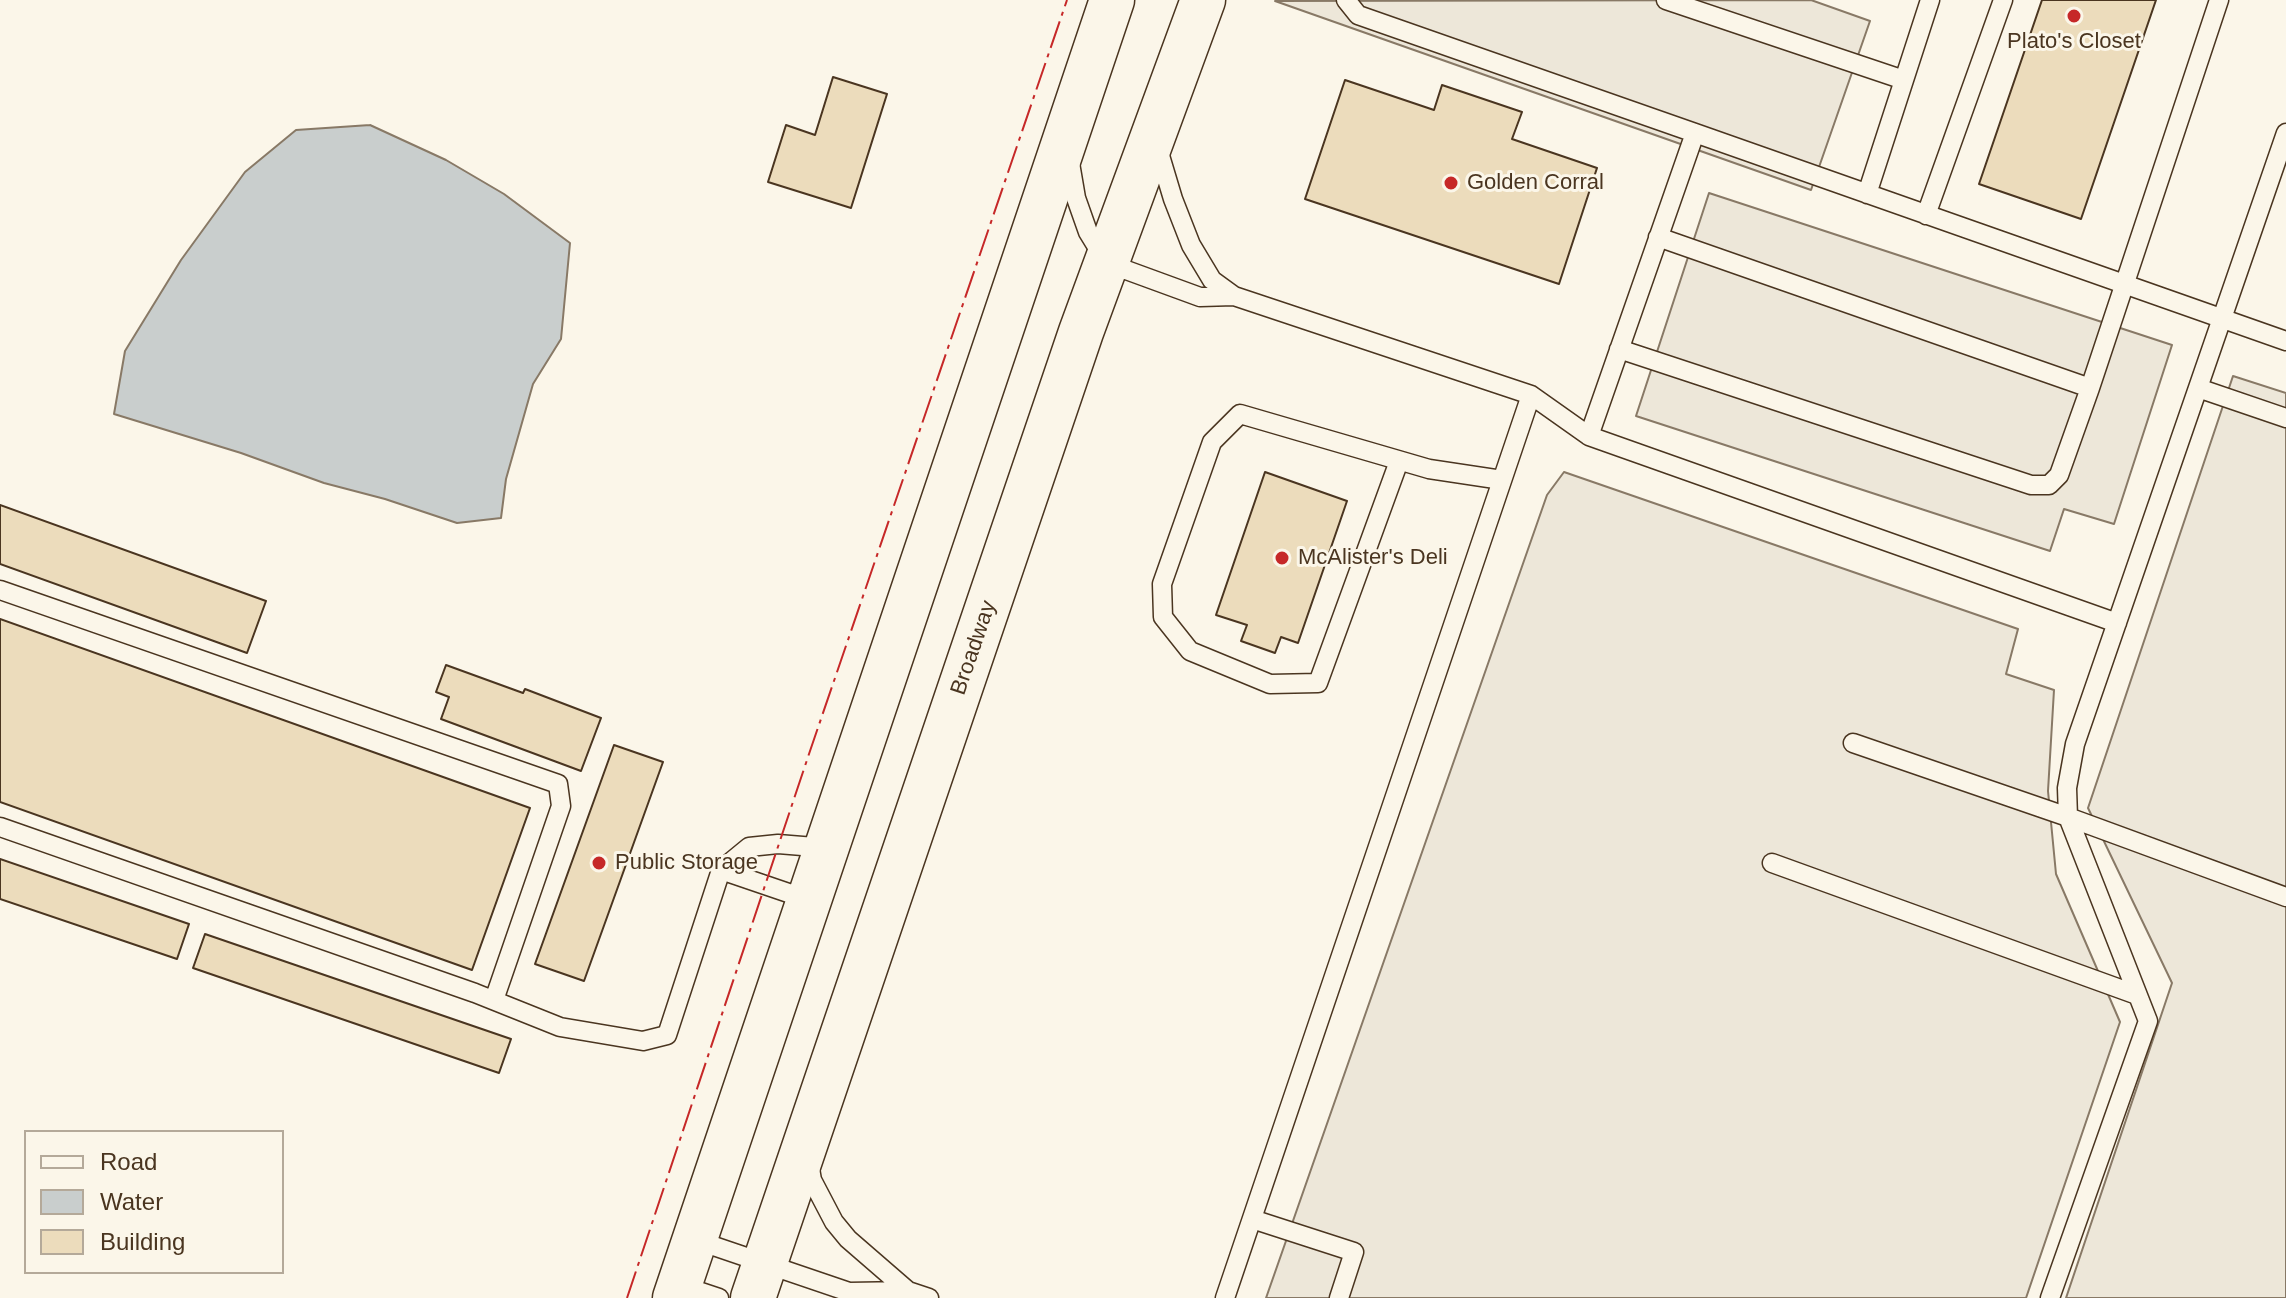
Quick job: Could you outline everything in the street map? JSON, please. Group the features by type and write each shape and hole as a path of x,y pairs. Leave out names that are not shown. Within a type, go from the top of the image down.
{"main road":[{"path":"691,1294 696,1240 1112,0"},
{"name":"Broadway","path":"759,1281 1107,263 1203,0"}],"lane":[{"path":"1346,0 1358,15 2286,341"},
{"path":"1666,0 1904,80"},
{"path":"1867,194 1930,0"},
{"path":"1926,215 2003,0"},
{"path":"1619,349 2031,485 2049,485 2059,475 2127,284 2219,0"},
{"path":"1589,436 1695,133"},
{"path":"2050,1298 2148,1021 2068,817 2067,788 2072,758 2286,133"},
{"path":"1154,136 1191,245 1212,280 1234,296 1531,395 1589,436 2117,623"},
{"path":"1066,138 1076,198 1088,232 1107,263 1200,297 1234,296"},
{"path":"1658,237 2090,388"},
{"path":"2198,388 2286,418"},
{"path":"1225,1298 1531,395"},
{"path":"1399,461 1318,683 1270,684 1190,651 1163,617 1162,584 1212,442 1240,414 1429,469 1502,480"},
{"path":"0,590 558,784 561,806 494,1000"},
{"path":"1853,743 2286,897"},
{"path":"0,827 494,1000 560,1027 643,1041 667,1035 721,870 749,847 778,844 827,848"},
{"path":"1772,863 2137,995"},
{"path":"721,870 810,900"},
{"path":"806,1142 812,1180 834,1222 848,1239 908,1291"},
{"path":"1252,1219 1354,1252 1339,1298"},
{"path":"696,1240 759,1281 849,1292 908,1291 929,1298"}],"shaded area":[{"path":"1811,0 1870,21 1811,190 1275,1"},
{"path":"1709,193 2172,345 2114,524 2064,509 2050,551 1636,416"},
{"path":"2233,376 2286,393 2286,1298 2066,1298 2172,983 2088,808"},
{"path":"1564,472 2018,629 2006,674 2054,690 2048,791 2056,874 2120,1022 2026,1298 1266,1298 1547,495"}],"water":[{"path":"370,125 446,160 504,194 570,243 561,339 533,384 506,479 501,518 457,523 114,414 125,351 181,260 245,172 296,130"}],"building":[{"path":"2042,0 2156,0 2081,219 1979,184"},
{"path":"833,77 887,94 851,208 768,182 786,125 815,135"},
{"name":"Golden Corral","path":"1345,80 1434,110 1442,85 1522,112 1512,139 1597,168 1559,284 1305,199"},
{"name":"McAlister's Deli","path":"1265,472 1347,501 1298,643 1281,637 1275,653 1241,641 1247,625 1216,615"},
{"path":"0,505 266,601 247,653 0,564"},
{"path":"0,619 530,808 472,970 0,802"},
{"path":"446,665 523,693 525,689 601,718 581,771 441,719 449,697 436,692"},
{"name":"Public Storage","path":"614,745 663,762 584,981 535,964"},
{"path":"0,859 189,924 177,959 0,899"},
{"path":"205,934 511,1039 499,1073 193,968"}],"power":[{"path":"627,1298 1067,0"}],"place":[{"name":"Plato's Closet","path":"2074,16"},
{"name":"Golden Corral","path":"1451,183"},
{"name":"McAlister's Deli","path":"1282,558"},
{"name":"Public Storage","path":"599,863"}]}
